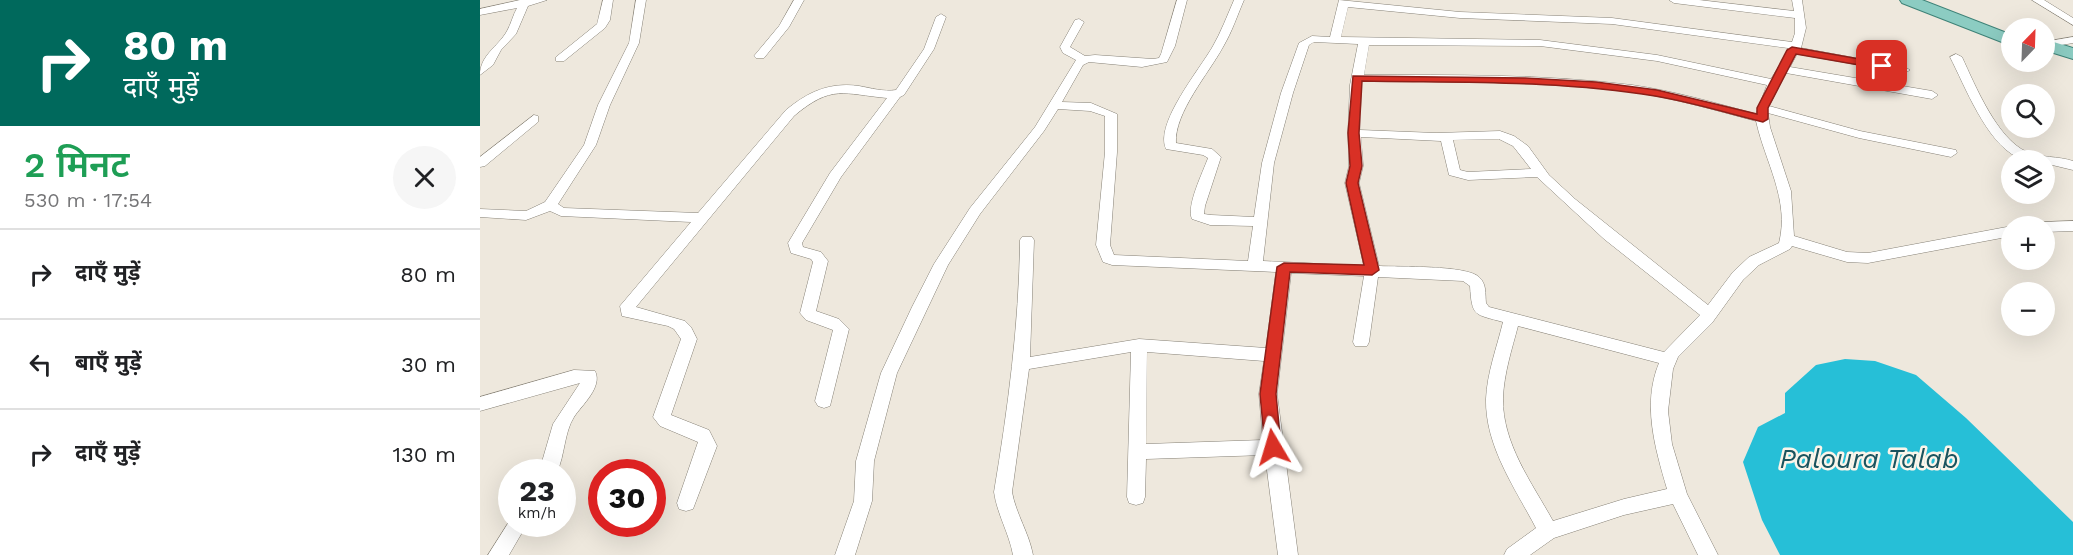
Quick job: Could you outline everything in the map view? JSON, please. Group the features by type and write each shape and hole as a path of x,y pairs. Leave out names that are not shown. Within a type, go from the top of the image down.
{"main road":[{"path":"1908,0 2001,37"},
{"path":"1930,0 2001,28"},
{"path":"2055,50 2073,54"},
{"path":"2055,53 2073,63"}],"street":[{"path":"480,12 542,0"},
{"path":"560,59 601,26 605,20 608,0"},
{"path":"480,213 530,216 542,212 550,205 590,145 604,105 634,43 642,0"},
{"path":"760,56 784,27 799,0"},
{"path":"845,555 863,501 865,461 889,373 941,264 975,210 1040,128 1074,69 1083,60 1092,58 1144,64 1163,60 1168,51 1174,22 1182,0"},
{"path":"1239,0 1220,44 1177,115 1168,141 1170,146 1207,152 1215,157 1198,206 1197,216 1210,220 1262,222"},
{"path":"1674,0 1798,7 1800,36 1775,83 1763,113 1777,161 1786,207 1789,229 1785,246 1750,265 1669,359 1662,390 1659,417 1663,444 1678,495 1708,555"},
{"path":"2037,0 2073,22"},
{"path":"1335,39 1343,1 1449,14 1612,21 1794,48 1904,70"},
{"path":"480,72 489,63 496,49 511,34 524,2"},
{"path":"1440,2 1449,14"},
{"path":"686,503 708,446 707,440 703,435 666,421 662,417 689,339 688,332 681,325 672,321 628,312 628,306 790,113 827,89 844,87 895,94 903,91 929,49 941,17"},
{"path":"1079,22 1065,47 1067,51 1083,60"},
{"path":"1256,266 1271,147 1304,43 1312,39 1557,45 1657,58 1775,83"},
{"path":"2055,44 2073,40"},
{"path":"1360,342 1372,270 1352,178 1356,166 1354,133 1357,78 1364,41"},
{"path":"1956,57 1988,117 2014,150 2026,156 2062,161 2073,166"},
{"path":"1782,69 1932,95"},
{"path":"1357,78 1525,81 1596,85 1763,113 1951,153"},
{"path":"824,401 841,329 834,323 817,319 808,313 821,261 816,255 796,250 795,243 835,176 895,94"},
{"path":"1054,105 1091,107 1111,114 1111,152 1103,245 1108,258 1120,262 1444,272 1470,277 1478,283 1478,305 1484,311 1669,359"},
{"path":"480,164 534,119"},
{"path":"1354,133 1508,137 1525,148 1548,183 1616,242 1710,314"},
{"path":"1446,137 1454,172 1468,176 1542,173"},
{"path":"550,205 561,212 700,218"},
{"path":"2055,227 2073,226"},
{"path":"1787,239 1847,256 1868,258 2001,233"},
{"path":"1023,555 1018,535 1004,507 1003,492 1023,364 1028,282 1027,240"},
{"path":"1284,267 1271,355 1268,394 1288,555"},
{"path":"1512,319 1495,392 1495,412 1504,445 1548,531"},
{"path":"1023,364 1139,345 1271,355"},
{"path":"1136,497 1139,345"},
{"path":"480,404 574,377 589,376 588,385 561,424 553,459"},
{"path":"1137,452 1273,447"},
{"path":"1514,555 1548,531 1624,507 1678,495"},
{"path":"498,555 509,537"}],"water":[{"name":"Paloura Talab","path":"1845,359 1875,361 1916,375 1966,418 2073,522 2073,555 1780,555 1762,520 1743,462 1758,427 1785,413 1785,393 1816,365"}],"route":[{"path":"1273,447 1268,394 1270,362 1284,267 1372,270 1352,183 1356,166 1354,133 1357,78 1548,81 1596,85 1657,93 1763,119 1763,108 1792,50 1882,66"}]}
